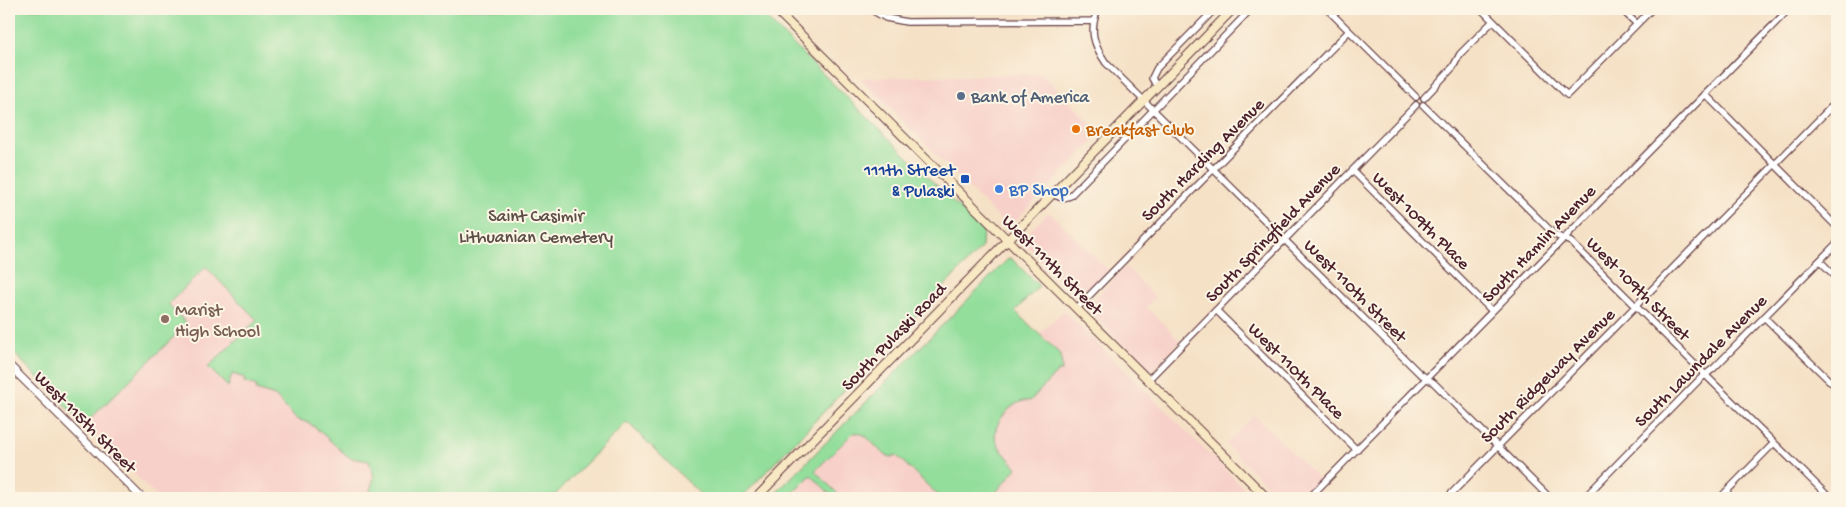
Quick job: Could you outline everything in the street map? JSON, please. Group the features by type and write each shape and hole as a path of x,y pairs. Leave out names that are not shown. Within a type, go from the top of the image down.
{"main road":[{"name":"West 111th Street","path":"775,9 1268,498"},
{"name":"South Pulaski Road","path":"756,498 1233,9"}],"street":[{"path":"870,9 886,18 907,22 1093,21 1098,9"},
{"path":"1157,87 1152,78 1157,68 1215,9"},
{"path":"1052,194 1062,198 1070,196 1251,9"},
{"path":"1327,9 1416,97 1424,98"},
{"path":"1481,9 1567,95 1652,9"},
{"path":"1621,9 1637,24"},
{"name":"South Hamlin Avenue","path":"1309,498 1789,9"},
{"name":"West 110th Street","path":"1093,21 1093,35 1097,51 1106,63 1412,367 1434,383 1550,498"},
{"path":"1416,97 1414,102 1420,105 1425,100 1424,98 1453,67 1460,54 1493,21"},
{"name":"South Harding Avenue","path":"1076,308 1350,31"},
{"path":"1705,94 1837,226"},
{"name":"South Ridgeway Avenue","path":"1446,498 1837,100"},
{"name":"West 109th Street","path":"1420,105 1555,235 1571,242 1830,498"},
{"name":"South Springfield Avenue","path":"1148,380 1352,171 1420,105"},
{"name":"West 109th Place","path":"1352,171 1492,311"},
{"name":"South Lawndale Avenue","path":"1584,498 1837,243"},
{"path":"1820,261 1837,278"},
{"name":"West 110th Place","path":"1216,310 1356,450"},
{"path":"1764,317 1837,388"},
{"name":"West 115th Street","path":"9,365 142,498"},
{"path":"1720,498 1774,443"}],"shaded area":[{"path":"1042,74 1101,133 1015,221 1010,223 1000,219 860,78"},
{"name":"Marist High School","path":"73,158 503,498 158,498 9,348 9,172"},
{"path":"1049,212 1108,270 1079,300 1026,245 1026,235"},
{"path":"1008,259 1012,259 1039,286 1015,311 1039,334 1064,311 1254,498 771,498"},
{"path":"1126,267 1155,297 1146,307 1180,341 1150,372 1086,307"},
{"path":"1254,415 1324,484 1310,498 1280,498 1226,444"}],"green space":[{"name":"Saint Casimir Lithuanian Cemetery","path":"9,9 757,9 983,231 982,247 741,498 704,498 627,422 552,498 368,498 374,477 369,461 351,458 346,455 315,427 296,419 275,396 256,390 257,386 244,382 245,378 232,374 228,387 208,367 257,320 206,267 169,303 187,324 84,425 9,348"},
{"path":"1008,259 1012,259 1039,286 1015,311 1061,355 1062,371 1058,371 1030,401 1018,403 1005,413 1000,420 995,434 996,440 1002,451 1017,468 991,498 941,498 896,455 892,457 886,455 864,435 853,433 815,471 842,498 834,498 811,475 788,498 771,498"}],"place":[{"name":"Bank of America","path":"961,96"},
{"name":"Breakfast Club","path":"1076,129"},
{"name":"111th Street & Pulaski","path":"965,179"},
{"name":"BP Shop","path":"999,189"},
{"name":"Marist High School","path":"165,319"}]}
